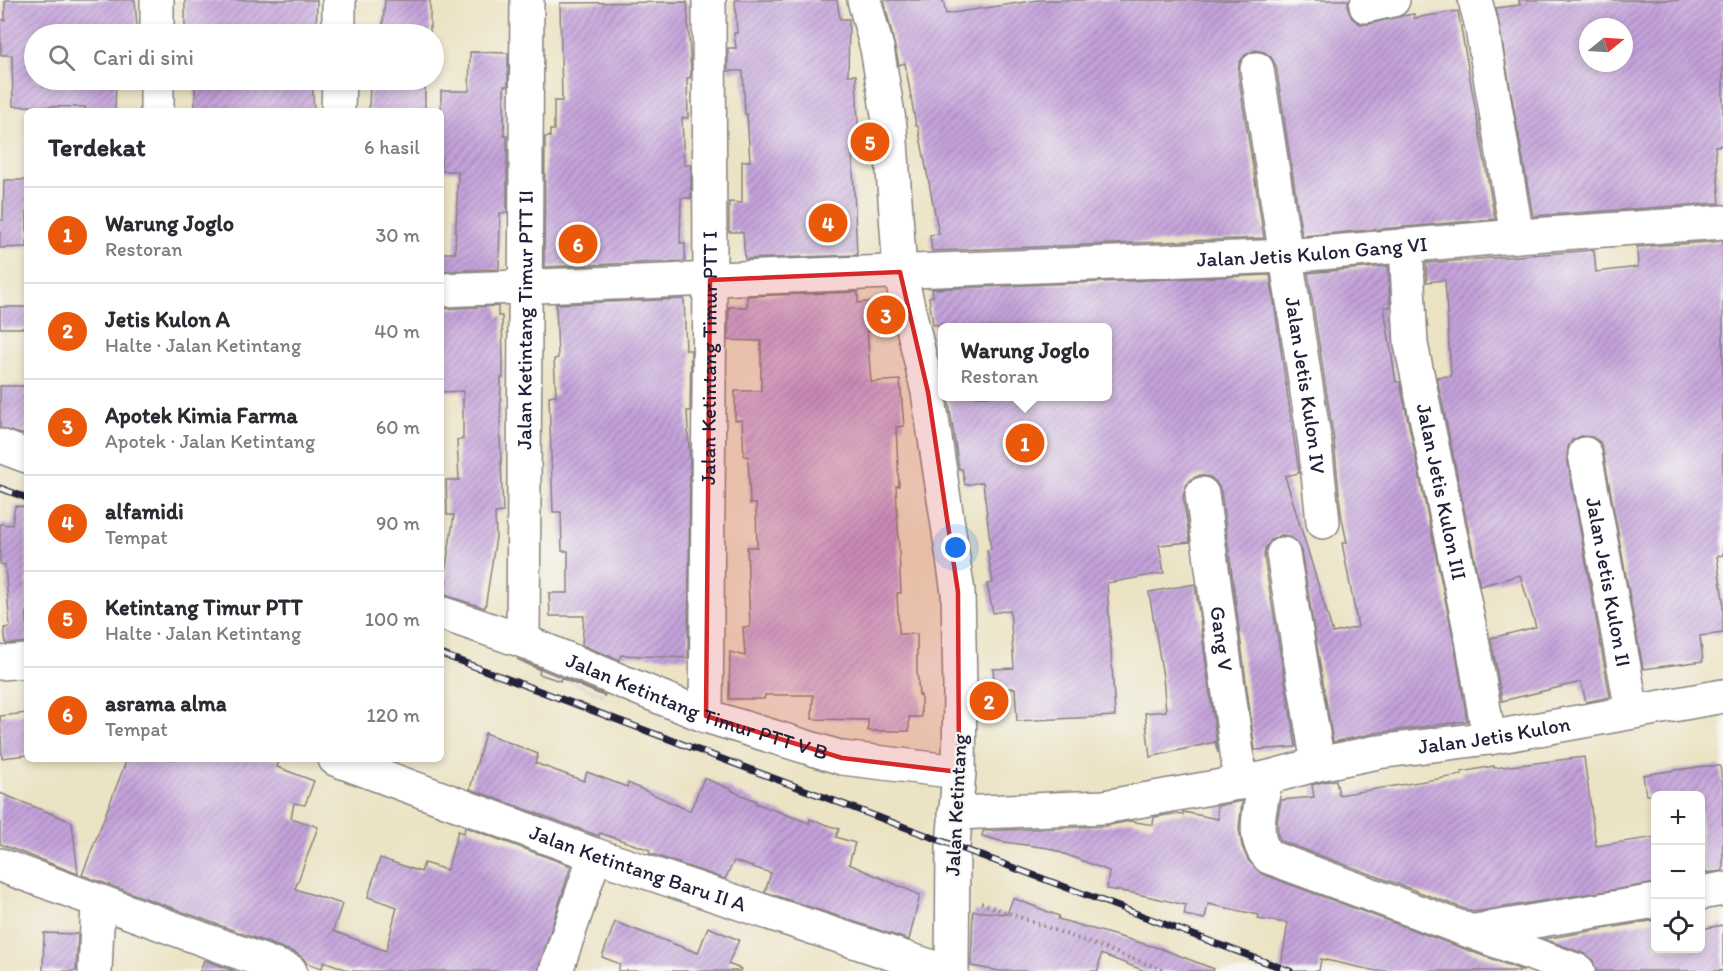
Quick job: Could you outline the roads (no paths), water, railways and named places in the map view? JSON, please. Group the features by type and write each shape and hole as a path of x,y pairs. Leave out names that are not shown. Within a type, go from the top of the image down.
{"street":[{"path":"157,0 157,24"},
{"path":"339,0 339,24"},
{"name":"Jalan Ketintang Timur PTT II","path":"523,641 528,0"},
{"name":"Jalan Ketintang Timur PTT I","path":"706,716 710,280 709,0"},
{"name":"Jalan Ketintang","path":"864,0 877,48 890,127 900,272 928,392 958,592 959,772 952,892 952,971"},
{"path":"1475,0 1482,22 1517,236"},
{"name":"Jalan Jetis Kulon IV","path":"1257,69 1315,444 1323,522"},
{"path":"157,90 157,108"},
{"path":"338,108 339,90"},
{"name":"Jalan Jetis Kulon Gang VI","path":"444,290 1286,256 1517,236 1723,222"},
{"name":"Jalan Jetis Kulon III","path":"1406,245 1411,344 1472,639 1489,738"},
{"path":"0,446 24,455"},
{"name":"Jalan Jetis Kulon II","path":"1585,454 1605,552 1632,711"},
{"name":"Gang V","path":"1202,494 1254,780"},
{"path":"1283,554 1318,764"},
{"name":"Jalan Ketintang Timur PTT V B","path":"444,614 523,641 706,716 842,758 959,772"},
{"name":"Jalan Jetis Kulon","path":"955,813 1104,807 1254,780 1377,752 1489,738 1723,696"},
{"name":"Jalan Ketintang Baru II A","path":"343,762 595,855 944,971"},
{"path":"1254,780 1257,833 1260,844 1269,857 1578,971"},
{"path":"556,971 595,855"},
{"path":"0,865 290,971"},
{"path":"1705,892 1723,889"},
{"path":"95,971 98,902"},
{"path":"1473,931 1651,902"}],"railway":[{"path":"0,488 24,497"},
{"path":"444,655 1290,971"}],"place":[{"name":"Ketintang Timur PTT","path":"870,142"},
{"name":"alfamidi","path":"828,223"},
{"name":"asrama alma","path":"578,244"},
{"name":"Apotek Kimia Farma","path":"886,315"},
{"name":"Warung Joglo","path":"1025,443"},
{"name":"Jetis Kulon A","path":"989,701"}]}
